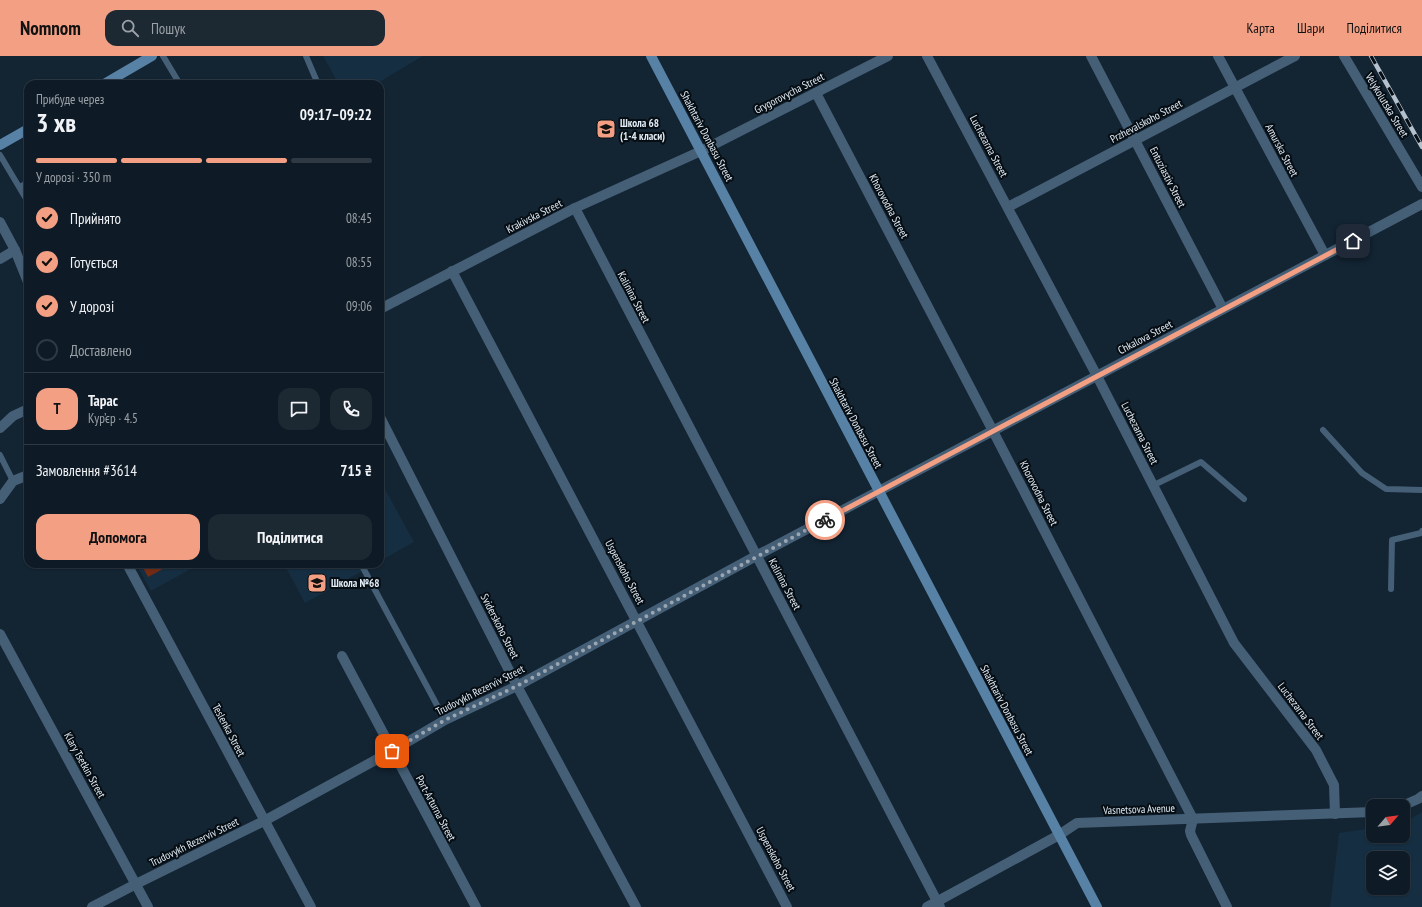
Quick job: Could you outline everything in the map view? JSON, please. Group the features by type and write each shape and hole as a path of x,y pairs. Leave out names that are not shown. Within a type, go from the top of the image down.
{"street":[{"path":"111,80 152,56"},
{"name":"Shakhtariv Donbasu Street","path":"651,56 1096,907"},
{"name":"Grygorovycha Street","path":"701,151 888,56"},
{"name":"Luchezarna Street","path":"927,56 1098,376 1234,643 1316,750 1334,785 1335,814"},
{"name":"Entuziastiv Street","path":"1091,56 1223,309"},
{"name":"Amurska Street","path":"1218,56 1325,255"},
{"name":"Przhevalskoho Street","path":"1008,207 1295,56"},
{"name":"Velykolutska Street","path":"1344,56 1422,187"},
{"name":"Khorovodna Street","path":"816,93 1194,819"},
{"path":"0,145 24,131"},
{"name":"Krakivska Street","path":"384,307 452,270 575,208 701,151"},
{"name":"Chkalova Street","path":"878,491 1422,204"},
{"name":"Kalinina Street","path":"575,208 938,904"},
{"path":"0,222 15,250 24,272"},
{"path":"0,259 15,250"},
{"name":"Uspenskoho Street","path":"452,270 787,907"},
{"path":"0,428 13,416 24,411"},
{"name":"Sviderskoho Street","path":"384,425 517,686 636,907"},
{"path":"0,499 12,481 24,476"},
{"name":"Trudovykh Rezerviv Street","path":"92,907 264,821 392,751 445,720 517,686 878,491"},
{"name":"Teslenka Street","path":"129,568 311,907"},
{"name":"Klary Tsetkin Street","path":"0,634 148,907"},
{"name":"Port-Arturna Street","path":"342,656 476,907"},
{"path":"1410,802 1422,796"},
{"name":"Vasnetsova Avenue","path":"927,907 938,904 1059,835 1077,823 1366,812"},
{"path":"1194,819 1190,830 1191,835 1227,907"}],"lane":[{"path":"163,56 176,80"},
{"path":"306,56 316,80"},
{"path":"0,155 24,194"},
{"path":"20,187 24,184"},
{"path":"1323,430 1362,473 1386,489 1422,490"},
{"path":"0,455 12,481"},
{"path":"1154,485 1201,462 1244,499"},
{"path":"1391,589 1392,540 1422,532"},
{"path":"363,568 445,720"}],"shaded area":[{"path":"323,56 423,56 383,80 336,80"},
{"name":"Школа №68","path":"384,487 414,542 384,559"},
{"path":"138,568 193,568 151,591"},
{"path":"143,568 165,568 148,577"},
{"name":"Школа №68","path":"286,568 368,568 305,603"},
{"path":"1422,812 1422,907 1330,907 1339,833 1366,829 1366,843 1410,843 1410,819"}],"railway":[{"path":"1371,56 1422,147"}],"way so far":[{"path":"392,751 445,720 517,686 825,520"}],"place":[{"name":"Школа 68 (1-4 класи)","path":"606,129"},
{"name":"Школа №68","path":"317,583"}],"route":[{"path":"825,520 1353,241"}]}
